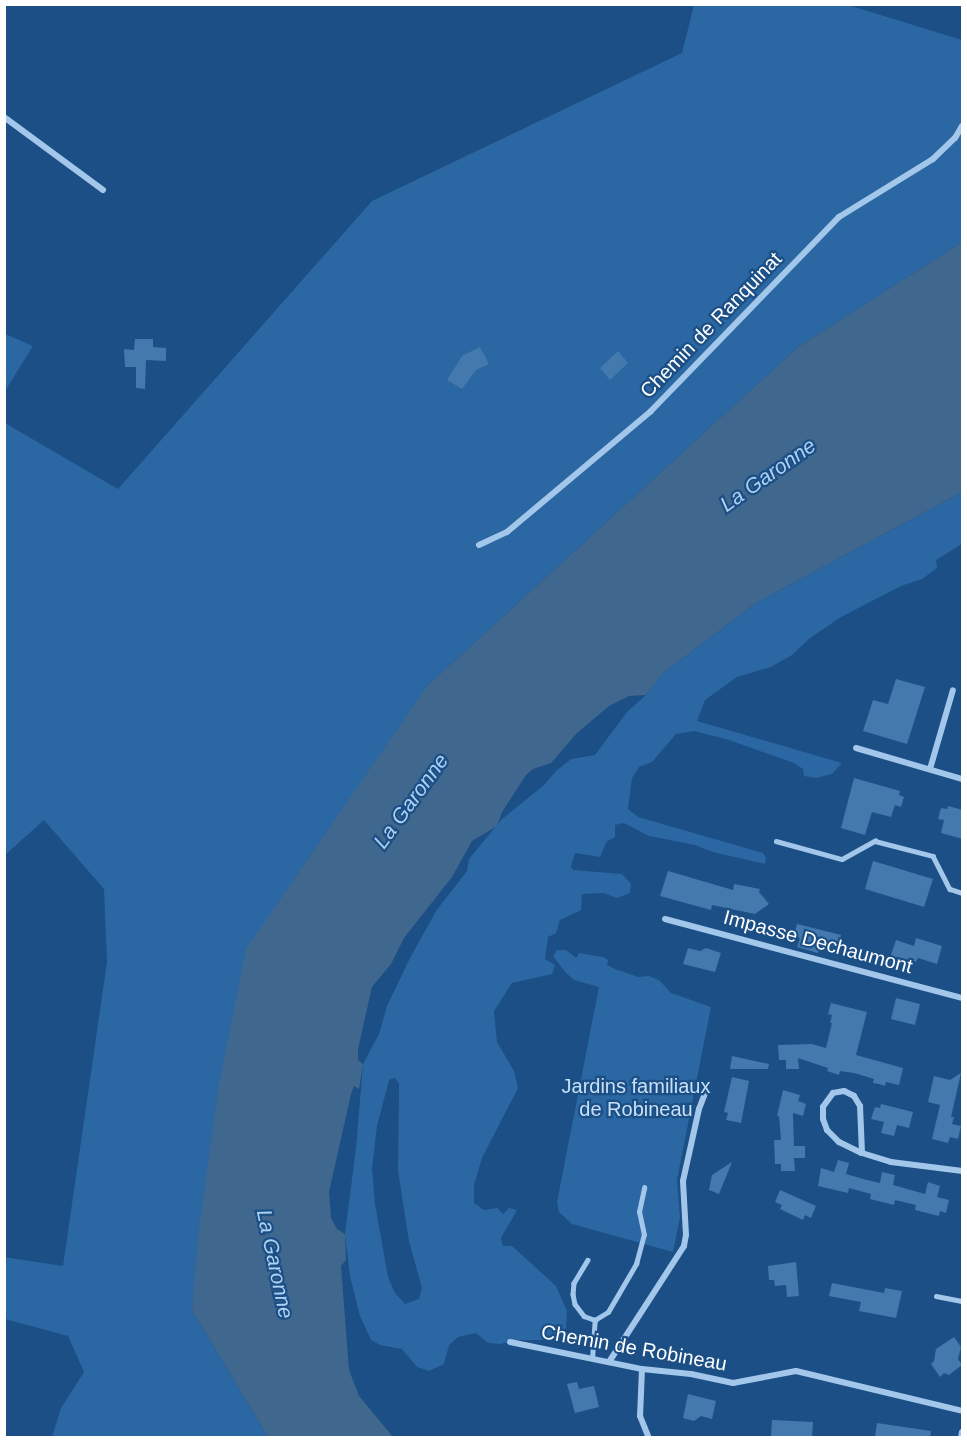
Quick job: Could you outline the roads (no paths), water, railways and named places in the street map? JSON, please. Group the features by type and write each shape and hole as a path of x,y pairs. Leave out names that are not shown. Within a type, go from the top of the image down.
{"street":[{"path":"4,117 103,190"},
{"name":"Chemin de Ranquinat","path":"479,545 507,532 650,412 839,216 933,159 955,138 963,126"},
{"path":"930,769 953,690"},
{"path":"856,748 963,779"},
{"name":"Impasse Dechaumont","path":"665,919 963,998"},
{"path":"862,1153 860,1106 854,1095 844,1090 833,1093 823,1107 826,1130 839,1142 862,1153 891,1161 963,1171"},
{"path":"609,1362 681,1252 686,1234 683,1181 699,1109 705,1093"},
{"name":"Chemin de Robineau","path":"510,1342 642,1369 691,1374 734,1383 796,1371 963,1411"},
{"path":"642,1369 640,1416 649,1437"},
{"path":"961,1437 963,1432"}],"lane":[{"path":"776,841 842,859 875,841 933,856 950,889 963,893"},
{"path":"595,1320 608,1312 636,1264 644,1235 639,1220 644,1188"},
{"path":"588,1260 574,1283 573,1294 575,1304 584,1316 595,1320"},
{"path":"936,1296 963,1301"},
{"path":"592,1359 595,1320"}],"water":[{"name":"La Garonne","path":"962,242 962,492 756,603 662,674 646,695 629,696 609,706 577,733 551,763 533,769 526,775 502,812 497,826 472,841 452,877 404,938 391,964 372,987 358,1049 358,1060 363,1064 359,1089 354,1086 351,1094 329,1192 331,1218 337,1229 345,1234 346,1260 341,1266 349,1370 359,1396 393,1437 268,1437 192,1310 198,1236 219,1084 246,949 427,686 798,347"}],"park label":[{"name":"Jardins familiaux de Robineau","path":"636,1098"}]}
